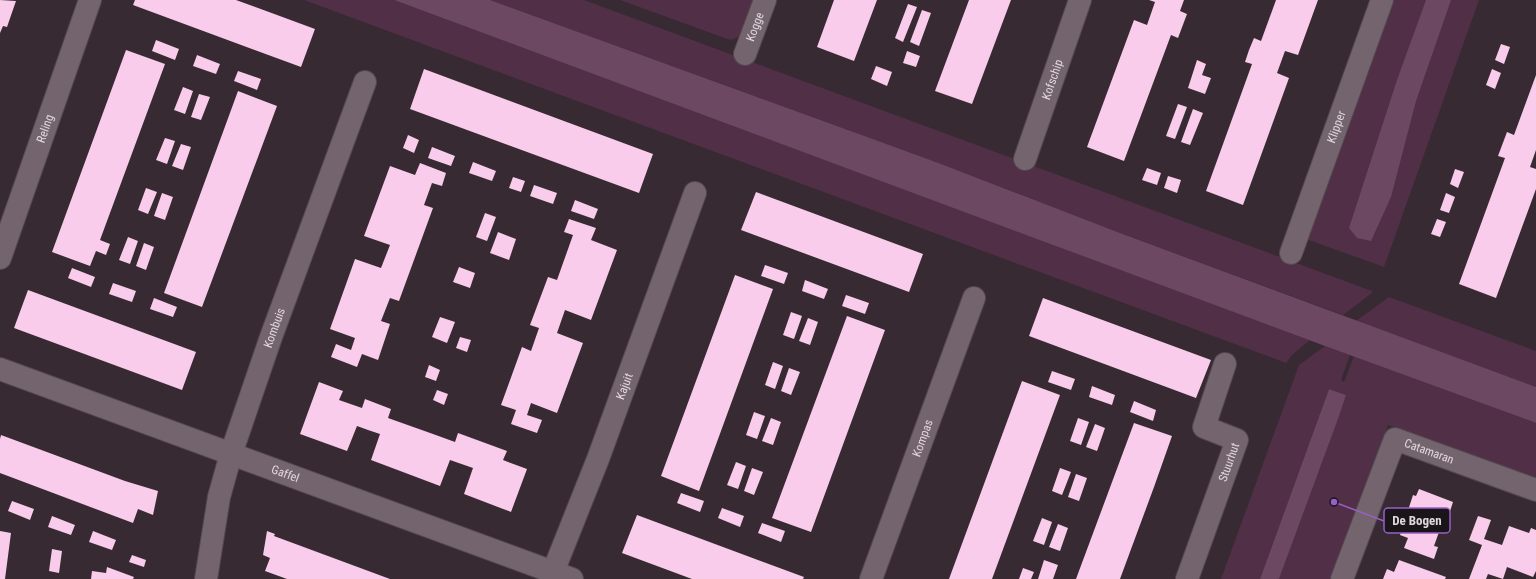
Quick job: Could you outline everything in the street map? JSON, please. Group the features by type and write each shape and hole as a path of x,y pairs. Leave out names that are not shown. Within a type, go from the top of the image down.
{"street":[{"name":"Reling","path":"0,258 90,0"},
{"name":"Kogge","path":"745,54 765,0"},
{"name":"Kofschip","path":"1025,159 1080,0"},
{"name":"Klipper","path":"1291,253 1382,0"},
{"name":"Kombuis","path":"206,579 219,497 231,454 271,337 365,82"},
{"name":"Kajuit","path":"559,577 598,459 695,193"},
{"name":"Kompas","path":"871,579 974,298"},
{"name":"Stuurhut","path":"1187,579 1237,440 1204,427 1226,364"},
{"name":"Gaffel","path":"0,369 174,432 559,577"},
{"name":"Catamaran","path":"1342,579 1395,439 1536,490"}],"shaded area":[{"path":"304,0 394,0 1310,340 1292,355 1286,363"},
{"path":"394,0 490,0 936,162 1120,233 1536,387 1536,423 1325,346"},
{"path":"490,0 584,0 1372,291 1372,293 1343,315 1120,233 936,162"},
{"path":"620,0 755,0 744,30 736,38 730,40"},
{"path":"1393,0 1479,0 1384,267 1303,238"},
{"path":"1426,0 1451,0 1416,101 1391,197 1371,241 1357,238 1349,228 1397,80"},
{"path":"1389,297 1536,351 1536,387 1356,321"},
{"path":"1325,346 1350,355 1341,380 1344,382 1354,356 1536,423 1536,480 1388,425 1333,579 1279,579 1346,395 1329,389 1260,579 1221,579 1299,365"},
{"path":"1329,389 1346,395 1339,416 1279,579 1260,579"}],"building":[{"path":"0,0 16,1 7,27 3,26 0,33"},
{"path":"135,0 236,0 315,29 301,67 133,5"},
{"path":"834,0 877,0 854,61 817,47"},
{"path":"969,0 1011,0 972,104 935,91"},
{"path":"1149,0 1184,0 1180,11 1187,14 1178,38 1171,35 1124,161 1087,147 1134,20 1147,25 1155,2"},
{"path":"1276,0 1318,0 1298,55 1285,51 1277,73 1289,78 1243,205 1206,191 1252,64 1245,62 1249,50 1254,38 1261,41"},
{"path":"908,4 917,7 903,42 895,38"},
{"path":"922,10 931,13 919,46 910,42"},
{"path":"156,40 179,49 175,60 152,51"},
{"path":"1501,44 1510,47 1504,64 1495,60"},
{"path":"126,50 165,64 100,240 110,244 106,255 96,251 90,266 52,252"},
{"path":"907,51 920,56 916,67 903,63"},
{"path":"197,55 220,64 216,74 193,66"},
{"path":"1197,60 1206,64 1202,75 1211,78 1205,94 1188,88"},
{"path":"876,66 892,72 887,86 871,79"},
{"path":"424,69 653,154 639,193 410,109"},
{"path":"1492,69 1501,73 1495,89 1486,85"},
{"path":"238,71 261,79 257,90 234,81"},
{"path":"1536,75 1536,150 1530,167 1536,169 1536,189 1496,298 1459,284 1505,158 1498,156 1507,132 1514,135"},
{"path":"183,87 193,91 185,114 174,110"},
{"path":"238,91 277,106 202,307 164,293"},
{"path":"199,94 210,97 201,120 191,117"},
{"path":"1178,104 1187,107 1175,139 1166,136"},
{"path":"1193,109 1203,113 1190,145 1181,142"},
{"path":"408,135 419,140 414,153 403,148"},
{"path":"165,138 175,141 167,164 156,160"},
{"path":"181,144 191,147 183,170 172,166"},
{"path":"432,147 455,156 451,166 428,158"},
{"path":"473,162 496,171 492,181 469,173"},
{"path":"420,163 446,173 442,186 432,183 424,205 433,208 399,301 390,298 381,321 390,324 378,360 362,354 357,367 331,357 336,344 351,350 355,338 330,329 355,259 381,268 390,245 364,236 390,166 415,175"},
{"path":"1147,168 1161,173 1157,185 1142,180"},
{"path":"1455,169 1464,172 1458,188 1450,184"},
{"path":"1168,176 1181,180 1177,193 1164,188"},
{"path":"513,177 525,181 521,192 509,188"},
{"path":"534,185 557,193 553,204 530,196"},
{"path":"146,188 157,192 148,214 138,210"},
{"path":"756,192 923,254 909,292 741,230"},
{"path":"162,193 173,197 165,220 154,216"},
{"path":"1446,193 1455,197 1449,213 1440,210"},
{"path":"575,200 598,209 594,219 571,211"},
{"path":"485,213 496,217 487,241 476,237"},
{"path":"569,219 596,228 591,240 617,250 591,320 565,310 557,333 583,343 557,413 531,403 527,415 542,420 537,433 511,424 516,410 501,405 522,347 531,351 539,328 530,325 548,277 557,280 573,235 564,232"},
{"path":"1437,219 1446,222 1440,237 1431,234"},
{"path":"498,232 516,239 509,260 490,253"},
{"path":"128,237 138,241 130,264 119,260"},
{"path":"144,243 154,247 146,270 136,266"},
{"path":"765,265 788,273 784,284 761,276"},
{"path":"459,267 475,273 470,288 453,282"},
{"path":"72,268 95,277 91,287 68,278"},
{"path":"735,275 773,289 699,491 661,476"},
{"path":"805,280 828,289 824,299 802,291"},
{"path":"113,283 136,291 132,302 109,294"},
{"path":"28,290 196,352 182,390 14,328"},
{"path":"846,295 869,303 865,314 842,306"},
{"path":"154,298 177,307 173,317 150,309"},
{"path":"1043,298 1211,360 1196,398 1029,336"},
{"path":"791,312 802,316 794,339 783,335"},
{"path":"847,316 885,330 811,532 772,518"},
{"path":"440,317 455,322 447,343 432,337"},
{"path":"808,318 818,322 810,345 799,341"},
{"path":"460,337 471,340 467,352 456,348"},
{"path":"773,362 783,366 775,389 765,385"},
{"path":"429,365 440,370 436,381 425,377"},
{"path":"789,368 800,372 791,395 781,391"},
{"path":"1052,371 1075,379 1071,390 1048,382"},
{"path":"1022,381 1060,395 992,579 949,579"},
{"path":"319,382 343,391 339,400 362,408 365,399 391,409 388,418 455,442 458,433 507,451 503,460 527,469 511,512 464,494 473,468 450,460 440,486 371,460 380,434 357,426 347,451 300,434"},
{"path":"1092,386 1115,395 1112,405 1089,397"},
{"path":"437,390 448,394 444,405 433,400"},
{"path":"1134,401 1156,410 1153,421 1130,412"},
{"path":"754,412 765,416 757,439 746,435"},
{"path":"771,418 781,422 773,445 762,441"},
{"path":"1078,418 1089,422 1081,445 1070,441"},
{"path":"1134,423 1172,436 1120,579 1076,579"},
{"path":"1095,424 1105,428 1097,451 1086,447"},
{"path":"1,435 125,481 158,491 153,515 138,509 133,523 0,473"},
{"path":"736,462 746,466 738,489 727,485"},
{"path":"752,468 763,472 754,495 744,491"},
{"path":"1060,468 1071,472 1062,495 1052,491"},
{"path":"1076,474 1087,478 1079,501 1068,497"},
{"path":"1419,489 1453,502 1443,533 1439,532 1434,546 1438,547 1434,559 1404,548 1408,538 1400,535 1413,495 1416,496"},
{"path":"681,493 704,501 700,512 677,503"},
{"path":"12,501 34,509 30,520 8,511"},
{"path":"722,508 744,516 740,527 718,518"},
{"path":"637,515 804,577 803,579 692,579 622,553"},
{"path":"52,516 75,525 71,535 48,527"},
{"path":"1478,516 1491,520 1484,539 1502,545 1509,526 1529,533 1531,528 1536,530 1536,571 1533,577 1507,567 1503,579 1488,574 1486,579 1469,579 1482,545 1469,540"},
{"path":"1042,518 1052,522 1044,545 1033,541"},
{"path":"762,523 785,531 781,542 758,533"},
{"path":"1058,524 1068,528 1060,551 1049,547"},
{"path":"0,531 11,533 5,579 0,579"},
{"path":"93,531 116,540 112,550 89,542"},
{"path":"267,531 275,534 274,536 390,579 287,579 265,571 270,558 263,555"},
{"path":"52,549 62,551 59,573 49,571"},
{"path":"132,555 146,560 144,567 129,562"},
{"path":"1044,560 1058,565 1053,579 1038,579"},
{"path":"1399,560 1446,577 1445,579 1383,579 1387,569 1394,572"},
{"path":"107,567 134,577 133,579 91,579 92,571 106,573"},
{"path":"1023,568 1034,572 1031,579 1019,579"}],"place":[{"name":"De Bogen","path":"1334,502"}]}
